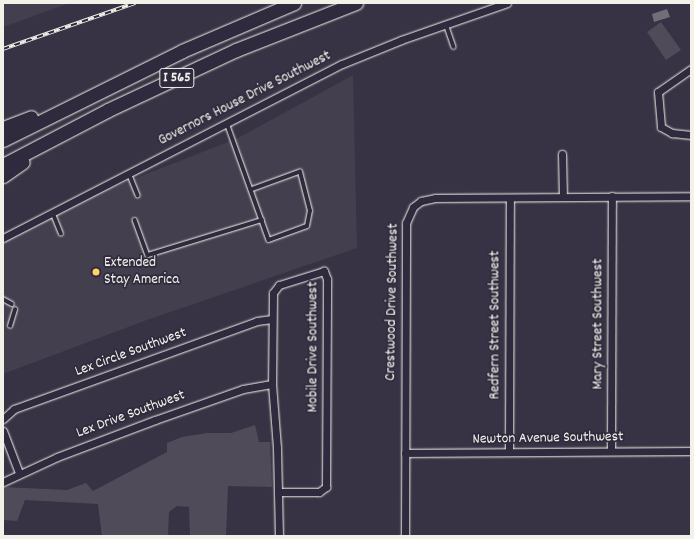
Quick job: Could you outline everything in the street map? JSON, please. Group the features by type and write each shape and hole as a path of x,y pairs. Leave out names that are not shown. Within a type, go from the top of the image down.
{"highway":[{"name":"I 565","path":"3,140 182,51 294,3"},
{"name":"I 565","path":"3,165 108,110 236,50 356,3"},
{"path":"3,128 87,97"},
{"path":"3,176 64,134"}],"street":[{"name":"Governors House Drive Southwest","path":"3,238 342,64 446,24 507,3"},
{"path":"691,69 658,92 661,127 672,133 691,135"},
{"path":"562,154 562,197"},
{"name":"Mary Street Southwest","path":"611,451 612,196"},
{"name":"Crestwood Drive Southwest","path":"405,536 408,214 417,204 431,199 691,196"},
{"name":"Redfern Street Southwest","path":"509,452 510,198"},
{"name":"Mobile Drive Southwest","path":"278,492 319,492 326,487 326,273 318,272 276,287 273,293 272,384 279,536"},
{"name":"Lex Circle Southwest","path":"3,419 14,409 257,321 272,320"},
{"name":"Lex Drive Southwest","path":"3,482 19,473 155,420 243,389 272,384"},
{"path":"3,431 19,473"},
{"name":"Newton Avenue Southwest","path":"405,453 691,451"}],"lane":[{"path":"446,24 454,47"},
{"path":"226,123 269,240 307,226 310,211 300,172 251,190"},
{"path":"129,173 138,195"},
{"path":"52,212 61,233"},
{"path":"135,220 148,255 262,220"},
{"path":"3,299 12,304"},
{"path":"10,326 15,310"}],"shaded area":[{"path":"3,3 70,3 3,27"},
{"path":"667,9 670,17 654,22 652,14"},
{"path":"661,22 681,50 666,60 647,32"},
{"path":"353,75 357,248 147,320 3,374 3,242 98,193 238,138"},
{"path":"255,425 259,442 270,442 272,487 228,486 226,536 190,536 189,507 177,506 169,512 168,536 102,536 98,504 25,500 17,521 3,520 4,487 67,490 86,483 93,491 167,452 167,443 182,437 207,433 231,433"}],"railway":[{"path":"3,49 135,3"}],"place":[{"name":"Extended Stay America","path":"96,272"}]}
